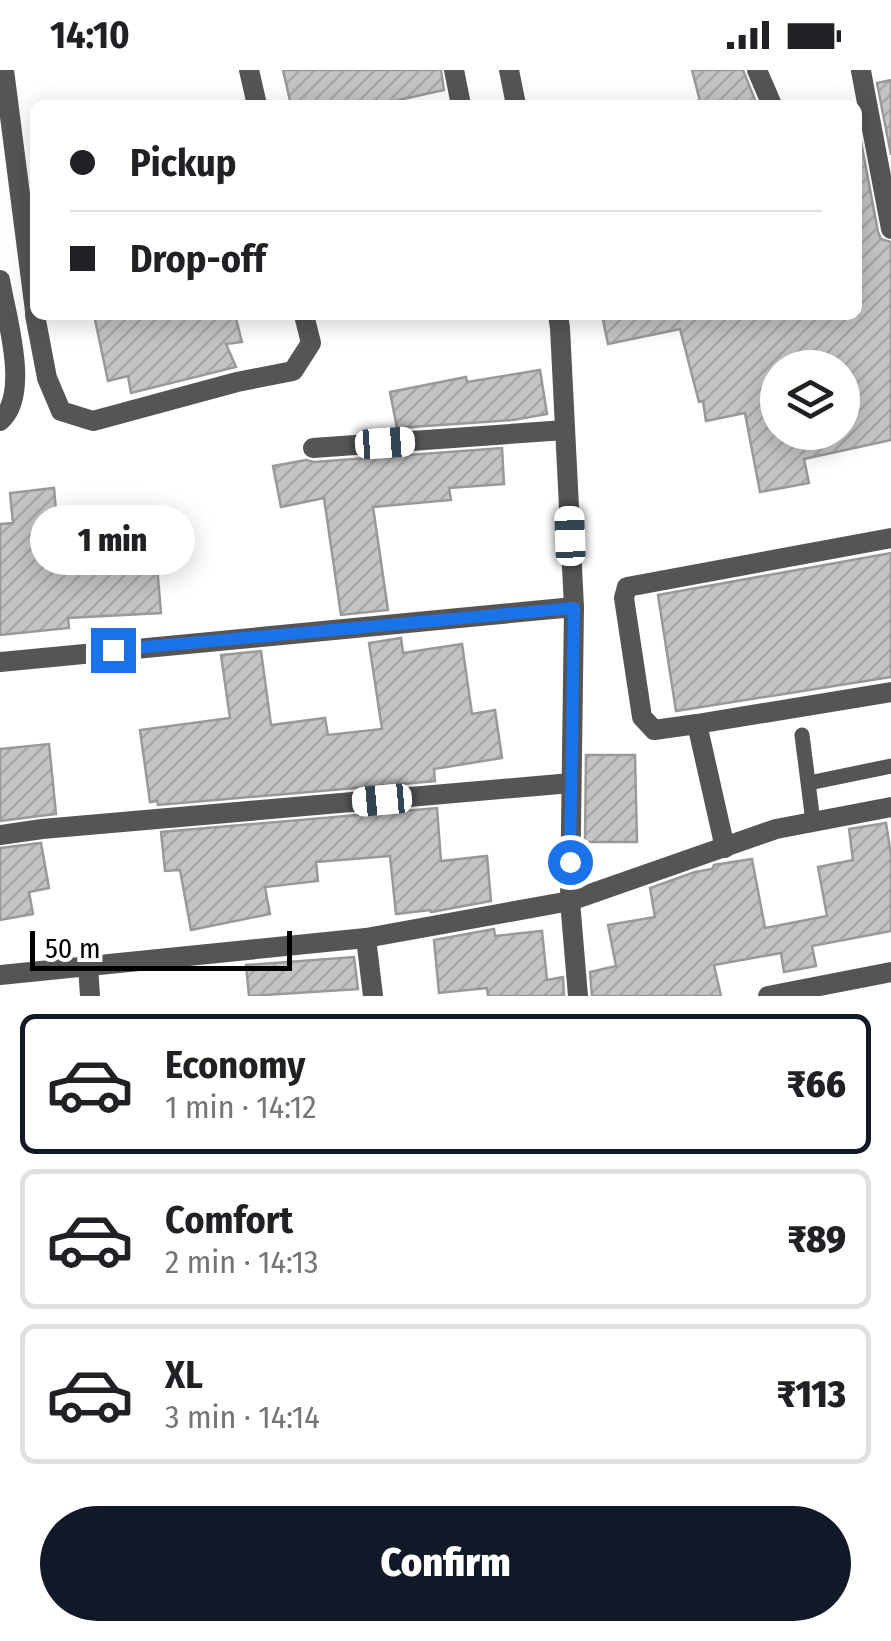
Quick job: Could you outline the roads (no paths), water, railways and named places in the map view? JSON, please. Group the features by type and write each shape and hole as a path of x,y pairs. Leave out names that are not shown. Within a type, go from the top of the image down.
{"street":[{"path":"4,70 30,250"},
{"path":"250,70 256,100"},
{"path":"454,70 460,100"},
{"path":"509,70 515,100"},
{"path":"757,70 770,100"},
{"path":"861,70 891,229"},
{"path":"0,280 17,376 10,414 0,422"},
{"path":"36,320 47,378 62,411 94,421 293,371 310,343 305,320"},
{"path":"559,320 574,608 570,901 578,996"},
{"path":"313,448 565,430"},
{"path":"891,538 627,586 624,598 642,718 654,730 891,692"},
{"path":"0,662 574,608"},
{"path":"698,724 725,848"},
{"path":"0,835 571,783"},
{"path":"0,974 366,938 570,901 776,829 891,807"},
{"path":"366,938 373,996"},
{"path":"88,966 90,996"},
{"path":"768,996 891,972"}],"lane":[{"path":"802,736 813,822"},
{"path":"809,782 891,766"}]}
